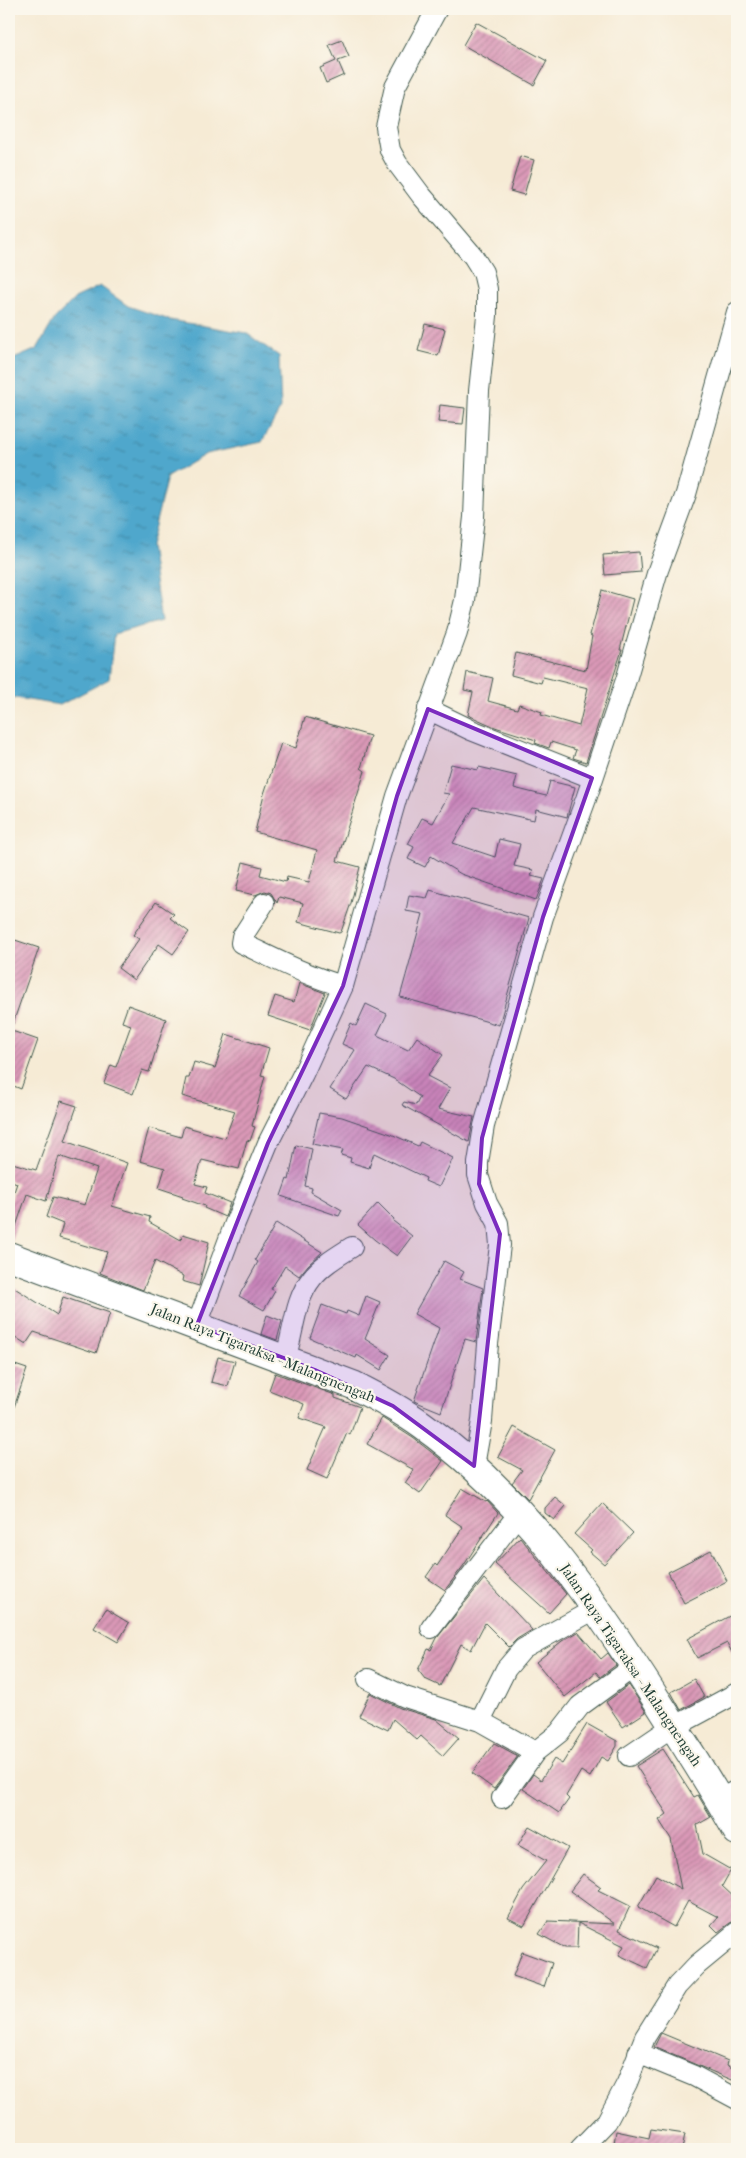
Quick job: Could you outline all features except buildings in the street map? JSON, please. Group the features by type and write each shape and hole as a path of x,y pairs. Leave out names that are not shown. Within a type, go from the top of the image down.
{"main road":[{"name":"Jalan Raya Tigaraksa - Malangnengah","path":"9,1256 353,1385 393,1406 422,1425 474,1466 562,1561 635,1666 674,1728 729,1794 737,1831"}],"street":[{"path":"197,1325 257,1169 343,986 397,796 457,634 465,600 474,518 479,391 488,301 483,272 473,256 407,179 390,150 386,127 395,87 437,9"},
{"path":"474,1466 484,1402 488,1344 499,1259 500,1234 498,1223 479,1184 479,1157 484,1126 543,917 626,680 658,570 686,494 736,322"},
{"path":"428,710 471,730 592,778"},
{"path":"264,903 242,937 241,943 292,968 343,986"},
{"path":"284,1359 298,1307 311,1279 352,1247"},
{"path":"432,1628 519,1513"},
{"path":"480,1721 506,1669 523,1649 595,1609"},
{"path":"502,1798 535,1752 559,1733 580,1706 635,1666"},
{"path":"368,1679 405,1698 480,1721 535,1752"},
{"path":"629,1756 674,1728 737,1693"},
{"path":"580,2149 607,2121 627,2083 638,2053 655,2018 677,1986 697,1965 737,1932"},
{"path":"638,2053 694,2076 737,2099"}],"highlighted area":[{"path":"428,709 592,778 543,917 482,1138 479,1184 500,1234 474,1466 393,1406 315,1370 197,1325 268,1143 343,986 397,796"}],"water":[{"path":"100,286 128,306 170,320 246,333 279,356 281,408 262,442 206,454 167,477 150,546 161,621 114,634 109,679 60,705 9,697 9,361 37,349 55,318 75,298"}]}
